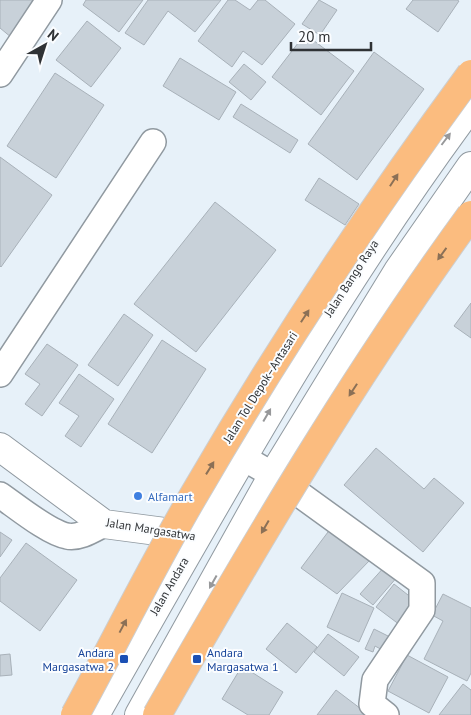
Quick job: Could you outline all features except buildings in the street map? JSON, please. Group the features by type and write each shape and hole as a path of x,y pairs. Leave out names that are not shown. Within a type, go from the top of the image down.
{"highway":[{"name":"Jalan Tol Depok–Antasari","path":"75,715 197,489 277,358 404,166 471,74"},
{"path":"157,715 268,522 417,289 471,215"}],"street":[{"path":"0,74 49,0"},
{"name":"Jalan Bango Raya","path":"242,457 328,314 394,213 471,106"},
{"path":"0,374 153,142"},
{"path":"139,715 272,475 398,271 471,166"},
{"path":"328,314 360,333"},
{"name":"Jalan Margasatwa","path":"0,447 104,524 236,540"},
{"path":"242,457 272,475 422,583 422,610 375,680 372,704 386,715"},
{"name":"Jalan Andara","path":"95,715 242,457"},
{"path":"0,495 40,523 68,537 85,533 104,524"}],"place":[{"name":"Alfamart","path":"138,496"},
{"name":"Andara Margasatwa 2","path":"124,659"},
{"name":"Andara Margasatwa 1","path":"197,659"}]}
